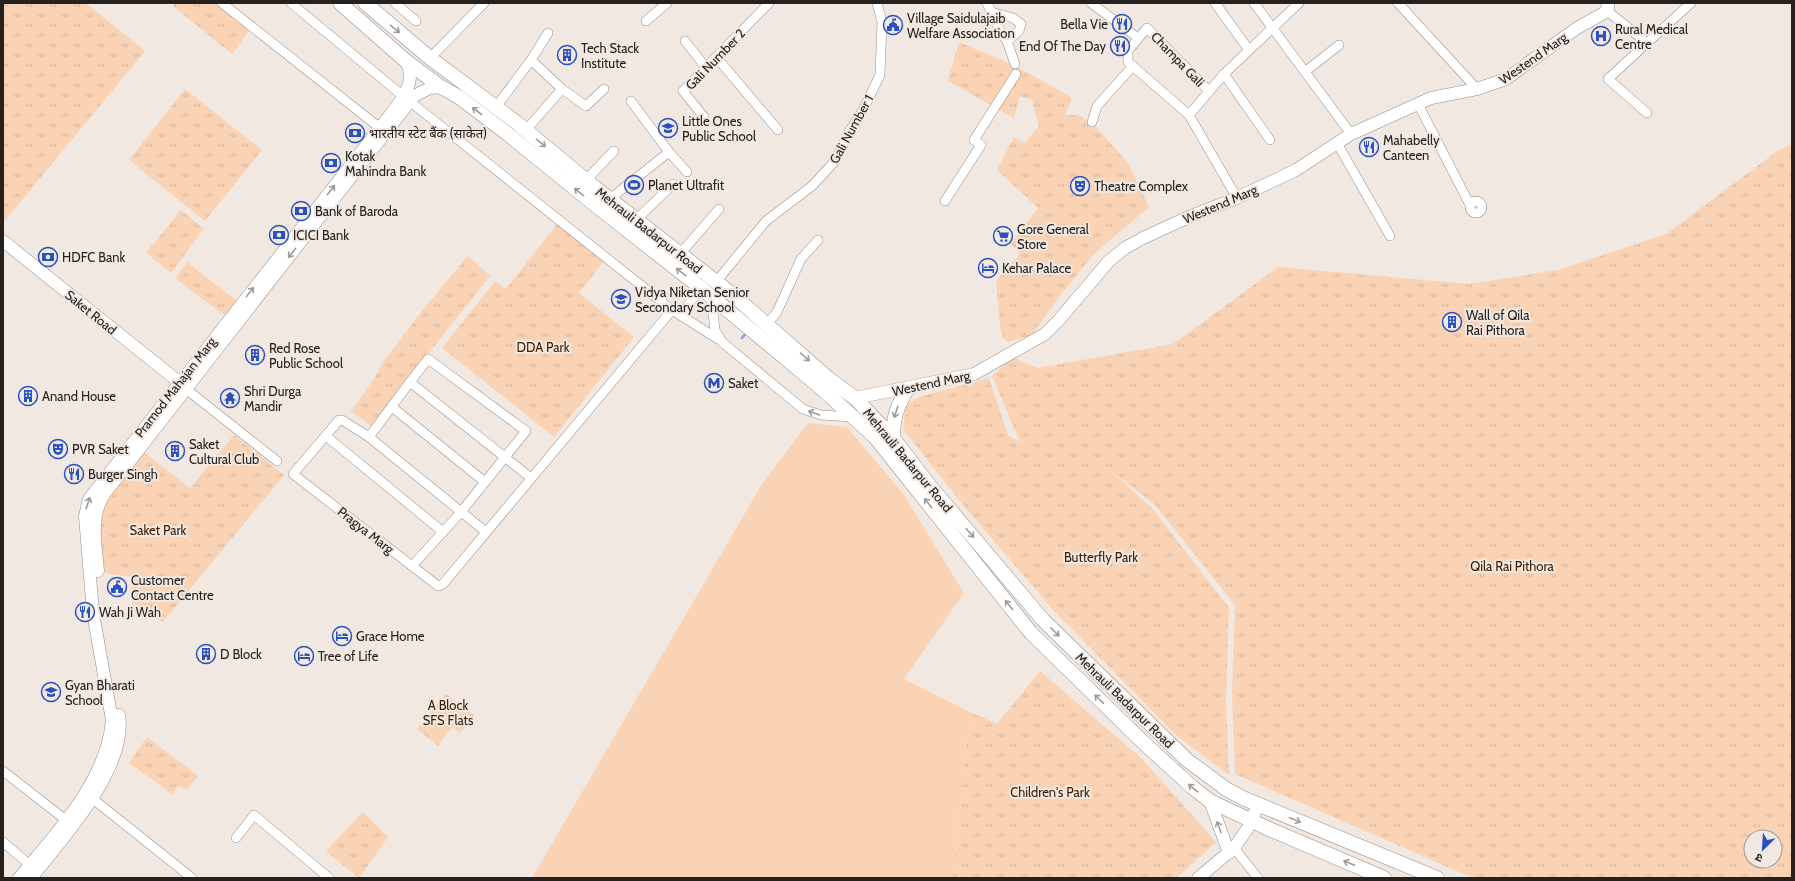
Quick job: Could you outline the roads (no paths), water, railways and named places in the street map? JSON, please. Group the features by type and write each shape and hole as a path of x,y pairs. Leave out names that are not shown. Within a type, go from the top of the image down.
{"main road":[{"name":"Mehrauli Badarpur Road","path":"340,3 406,61 442,87 459,97 509,135 706,292 875,437 1031,633 1145,744 1192,787 1210,801 1384,878"},
{"name":"Mehrauli Badarpur Road","path":"365,3 430,58 526,130 586,180 716,282 767,324 829,379 855,398 893,438 935,492 1043,620 1187,760 1226,789 1258,805 1437,878"},
{"path":"893,438 893,420 898,404 907,389"}],"street":[{"path":"222,3 380,128"},
{"path":"290,3 676,313 718,339 803,409 821,416 852,417"},
{"path":"395,3 416,21"},
{"path":"430,58 484,3"},
{"path":"646,21 667,3"},
{"name":"Gali Number 2","path":"704,117 683,91 769,3"},
{"name":"Gali Number 1","path":"716,282 766,221 812,186 836,160 847,135 870,98 880,75 882,22 877,3"},
{"path":"987,3 1001,33 1007,41 1015,64"},
{"path":"1091,3 1138,38 1128,51 1128,62 1189,115 1237,198"},
{"path":"1216,3 1249,50"},
{"path":"1254,3 1352,134"},
{"path":"1189,115 1224,74 1299,3"},
{"path":"1398,3 1477,89"},
{"path":"1647,113 1608,79 1691,3"},
{"path":"1603,8 1646,43"},
{"name":"Westend Marg","path":"855,398 969,376 1045,334 1058,321 1109,261 1125,248 1191,216 1237,198 1296,170 1352,134 1431,98 1477,89 1506,79 1603,8"},
{"path":"991,12 1013,18 1021,24 1019,31 1007,41"},
{"name":"Champa Gali","path":"1138,38 1147,28 1209,91"},
{"path":"496,107 531,60 548,33"},
{"path":"685,41 707,68"},
{"path":"1306,71 1339,45"},
{"path":"716,58 778,130"},
{"path":"531,60 562,89 586,106 604,89"},
{"name":"Pramod Mahajan Marg","path":"31,878 97,782 108,747 112,720 94,614 85,520 86,507 93,491 182,385 345,180 407,98 411,82 411,71 406,61"},
{"path":"1092,122 1097,106 1133,66"},
{"path":"945,201 981,145 974,140 1016,74"},
{"path":"1224,74 1270,140"},
{"name":"Pramod Mahajan Marg","path":"345,180 380,128 407,98 424,90 442,87"},
{"path":"526,130 562,89"},
{"path":"631,101 669,152 687,172"},
{"path":"1418,104 1470,206"},
{"path":"1337,143 1390,236"},
{"path":"586,180 614,151"},
{"path":"599,208 609,198 669,152"},
{"path":"636,220 673,184"},
{"path":"680,254 719,210"},
{"path":"767,324 777,312 802,259 818,240"},
{"name":"Saket Road","path":"3,241 182,385"},
{"path":"443,532 326,436 340,420 369,437 486,532 531,478 676,313 706,292 718,339"},
{"path":"369,437 428,359 526,431 461,512 412,566"},
{"path":"410,382 531,478"},
{"path":"182,385 277,461"},
{"path":"392,407 485,482"},
{"name":"Pragya Marg","path":"326,436 293,474 438,586 443,584 486,532"},
{"path":"3,770 70,823"},
{"path":"88,795 189,877"},
{"path":"1210,801 1231,850 1258,878"},
{"path":"1198,878 1231,850 1248,828 1258,805"},
{"path":"236,838 254,815 327,877"},
{"name":"Pramod Mahajan Marg","path":"19,878 70,823"},
{"path":"3,842 30,865"}],"waterway":[{"path":"742,338 746,333"}],"place":[{"name":"Bella Vie","path":"1122,24"},
{"name":"Village Saidulajaib Welfare Association","path":"893,25"},
{"name":"Rural Medical Centre","path":"1601,36"},
{"name":"End Of The Day","path":"1120,46"},
{"name":"Tech Stack Institute","path":"567,55"},
{"name":"Little Ones Public School","path":"668,128"},
{"name":"भारतीय स्टेट बैंक (साकेत)","path":"355,133"},
{"name":"Mahabelly Canteen","path":"1369,147"},
{"name":"Kotak Mahindra Bank","path":"331,163"},
{"name":"Planet Ultrafit","path":"634,185"},
{"name":"Theatre Complex","path":"1080,186"},
{"name":"Bank of Baroda","path":"301,211"},
{"name":"ICICI Bank","path":"279,235"},
{"name":"Gore General Store","path":"1003,236"},
{"name":"HDFC Bank","path":"48,257"},
{"name":"Kehar Palace","path":"988,268"},
{"name":"Vidya Niketan Senior Secondary School","path":"621,299"},
{"name":"Wall of Qila Rai Pithora","path":"1452,322"},
{"name":"Red Rose Public School","path":"255,355"},
{"name":"Saket","path":"714,383"},
{"name":"Anand House","path":"28,396"},
{"name":"Shri Durga Mandir","path":"230,398"},
{"name":"PVR Saket","path":"58,449"},
{"name":"Saket Cultural Club","path":"175,451"},
{"name":"Burger Singh","path":"74,474"},
{"name":"Customer Contact Centre","path":"117,587"},
{"name":"Wah Ji Wah","path":"85,612"},
{"name":"Grace Home","path":"342,636"},
{"name":"D Block","path":"206,654"},
{"name":"Tree of Life","path":"304,656"},
{"name":"Gyan Bharati School","path":"51,692"}],"park label":[{"name":"DDA Park","path":"543,347"},
{"name":"Saket Park","path":"158,530"},
{"name":"Butterfly Park","path":"1101,557"},
{"name":"Qila Rai Pithora","path":"1512,566"},
{"name":"A Block SFS Flats","path":"448,712"},
{"name":"Children's Park","path":"1050,792"}]}
